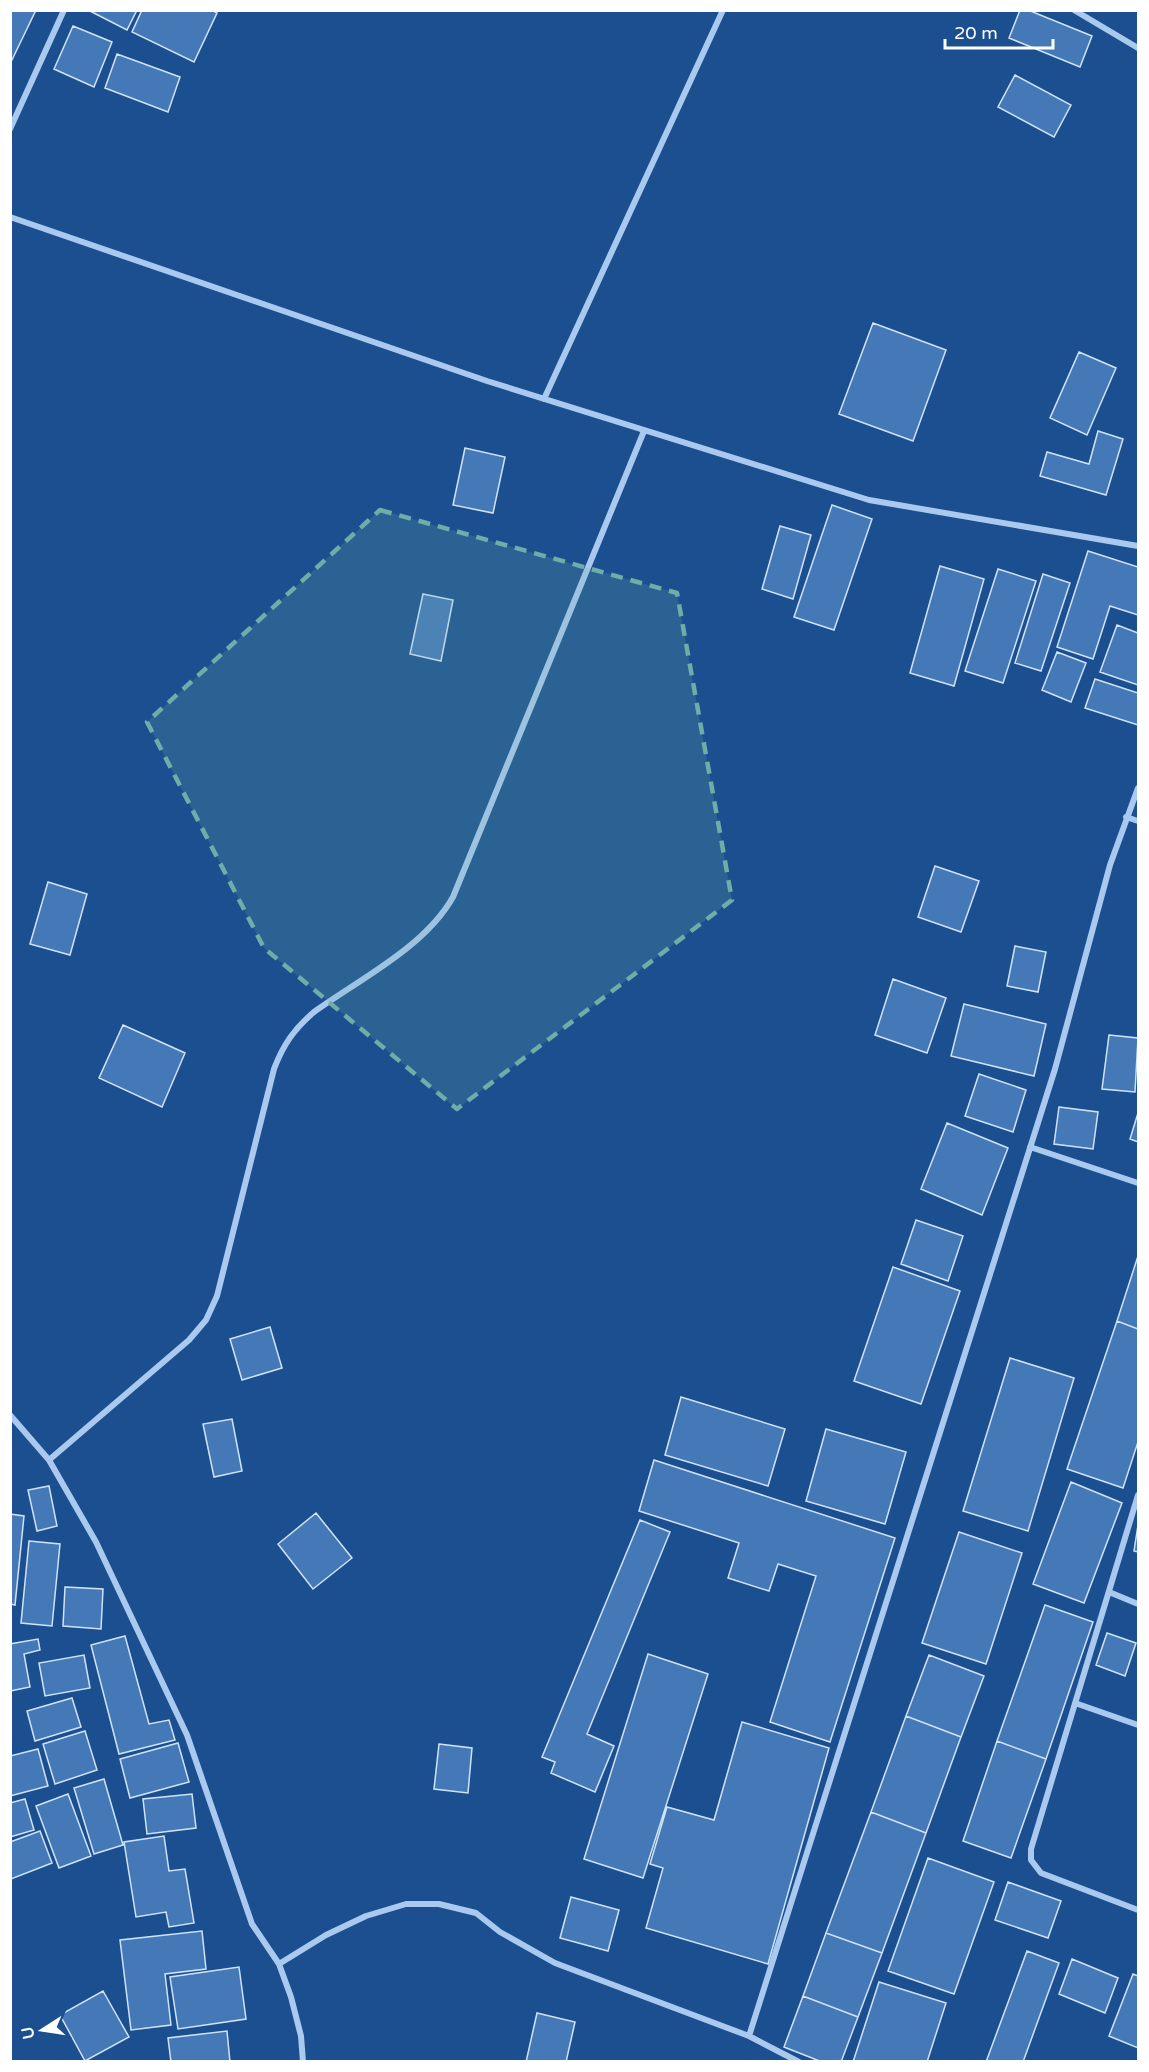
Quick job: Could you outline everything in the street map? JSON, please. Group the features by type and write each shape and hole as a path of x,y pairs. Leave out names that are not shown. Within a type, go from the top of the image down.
{"street":[{"path":"10,129 64,10"},
{"path":"544,399 723,10"},
{"path":"1074,10 1138,48"},
{"path":"10,217 544,399 869,500 1138,546"},
{"path":"49,1460 189,1340 206,1320 217,1296 274,1069 283,1045 297,1026 314,1012 425,934 448,907 644,431"},
{"path":"749,2036 1055,1069 1110,865 1138,788"},
{"path":"1126,817 1138,821"},
{"path":"1030,1147 1138,1183"},
{"path":"10,1415 49,1460 96,1542 187,1735 252,1924 279,1964 291,1997 301,2036 303,2061"},
{"path":"1138,1495 1030,1850 1031,1860 1041,1873 1138,1910"},
{"path":"1109,1592 1138,1604"},
{"path":"1075,1703 1138,1725"},
{"path":"279,1964 326,1935 366,1916 406,1904 439,1904 476,1913 500,1932 555,1963 749,2036 799,2061"}],"highlighted area":[{"path":"380,510 677,593 732,900 457,1109 264,948 147,722"}],"building":[{"path":"10,10 36,10 10,64"},
{"path":"88,10 137,10 127,30"},
{"path":"142,10 212,10 217,13 194,62 132,32"},
{"path":"1020,10 1028,10 1092,36 1080,67 1009,38"},
{"path":"73,26 112,42 94,87 54,69"},
{"path":"117,54 180,77 168,112 105,88"},
{"path":"1015,75 1071,105 1054,137 998,107"},
{"path":"873,323 946,350 913,441 839,414"},
{"path":"1079,352 1116,368 1087,435 1050,418"},
{"path":"1098,431 1123,439 1106,495 1040,476 1047,452 1089,464"},
{"path":"465,448 505,457 493,513 453,505"},
{"path":"832,505 872,519 834,630 794,617"},
{"path":"780,526 811,535 793,599 762,589"},
{"path":"1088,551 1138,567 1138,615 1110,606 1093,659 1057,647"},
{"path":"940,566 984,579 954,686 910,673"},
{"path":"998,569 1036,581 1003,683 965,671"},
{"path":"1043,574 1070,583 1041,671 1015,663"},
{"path":"423,594 453,600 441,661 410,654"},
{"path":"1117,625 1138,633 1138,685 1100,672"},
{"path":"1057,652 1086,663 1071,702 1042,690"},
{"path":"1095,679 1138,693 1138,725 1085,708"},
{"path":"935,866 979,881 961,932 918,917"},
{"path":"48,882 87,894 70,955 30,944"},
{"path":"1015,946 1046,952 1038,992 1007,986"},
{"path":"893,979 946,998 927,1053 875,1035"},
{"path":"964,1004 1046,1024 1034,1076 951,1056"},
{"path":"123,1025 185,1053 162,1107 99,1078"},
{"path":"1109,1035 1138,1038 1135,1092 1102,1089"},
{"path":"979,1074 1026,1090 1013,1132 965,1116"},
{"path":"1059,1107 1098,1112 1093,1149 1054,1144"},
{"path":"1138,1113 1138,1142 1130,1139"},
{"path":"947,1123 1008,1148 982,1215 921,1189"},
{"path":"916,1220 963,1236 948,1281 901,1264"},
{"path":"1138,1256 1138,1329 1117,1321"},
{"path":"893,1267 960,1291 921,1404 854,1381"},
{"path":"1117,1321 1138,1329 1138,1442 1123,1488 1067,1469"},
{"path":"270,1327 282,1368 242,1380 230,1339"},
{"path":"1010,1358 1074,1378 1028,1531 963,1511"},
{"path":"681,1397 785,1429 768,1486 665,1455"},
{"path":"232,1419 242,1471 214,1477 203,1424"},
{"path":"826,1429 906,1452 885,1524 806,1501"},
{"path":"654,1460 895,1538 830,1742 770,1722 816,1576 778,1564 769,1591 728,1578 739,1543 639,1511"},
{"path":"1071,1482 1122,1503 1084,1603 1033,1584"},
{"path":"49,1486 57,1526 37,1531 28,1490"},
{"path":"316,1513 352,1558 313,1589 278,1544"},
{"path":"10,1514 24,1516 15,1605 10,1604"},
{"path":"640,1520 670,1532 587,1734 614,1746 595,1792 551,1773 555,1762 542,1757"},
{"path":"1138,1525 1138,1552 1134,1551"},
{"path":"959,1532 1022,1553 986,1664 922,1643"},
{"path":"29,1541 60,1544 52,1626 21,1623"},
{"path":"65,1587 103,1589 101,1629 63,1626"},
{"path":"1045,1605 1093,1622 1046,1759 997,1741"},
{"path":"1107,1633 1136,1643 1125,1676 1096,1665"},
{"path":"125,1636 149,1724 169,1720 175,1740 119,1754 91,1645"},
{"path":"38,1639 40,1650 24,1654 30,1687 10,1691 10,1644"},
{"path":"648,1654 708,1674 643,1878 584,1859"},
{"path":"84,1655 90,1688 45,1696 39,1663"},
{"path":"929,1655 984,1676 961,1737 906,1716"},
{"path":"72,1698 81,1727 35,1741 27,1711"},
{"path":"906,1716 961,1737 926,1833 871,1812"},
{"path":"742,1722 829,1748 768,1964 646,1928 663,1868 650,1864 667,1807 714,1820"},
{"path":"85,1731 97,1770 55,1784 43,1744"},
{"path":"997,1741 1046,1759 1011,1858 963,1841"},
{"path":"178,1743 189,1782 130,1798 120,1759"},
{"path":"439,1744 472,1748 468,1793 434,1789"},
{"path":"38,1749 48,1786 10,1796 10,1756"},
{"path":"104,1779 123,1845 94,1854 74,1788"},
{"path":"68,1794 91,1856 59,1868 36,1806"},
{"path":"192,1794 196,1828 147,1834 143,1799"},
{"path":"25,1799 34,1830 10,1837 10,1803"},
{"path":"871,1812 926,1833 882,1953 826,1933"},
{"path":"40,1831 52,1863 11,1879 10,1842"},
{"path":"164,1836 169,1871 185,1869 194,1923 169,1927 166,1912 136,1917 124,1842"},
{"path":"928,1858 994,1882 954,1994 888,1971"},
{"path":"1008,1882 1061,1901 1048,1938 995,1920"},
{"path":"571,1897 619,1910 608,1951 560,1938"},
{"path":"202,1931 206,1969 165,1974 171,2025 131,2030 120,1940"},
{"path":"826,1933 882,1953 858,2017 803,1996"},
{"path":"1027,1951 1059,1963 1023,2062 986,2062"},
{"path":"1072,1959 1118,1978 1105,2013 1059,1994"},
{"path":"239,1967 246,2019 178,2029 170,1977"},
{"path":"1133,1974 1138,1976 1138,2048 1109,2036"},
{"path":"879,1982 946,2003 927,2062 853,2062"},
{"path":"103,1991 129,2037 85,2061 60,2015"},
{"path":"803,1996 858,2017 841,2062 822,2062 784,2047"},
{"path":"537,2013 575,2022 566,2062 526,2062"},
{"path":"227,2031 230,2062 171,2062 168,2038"}]}
